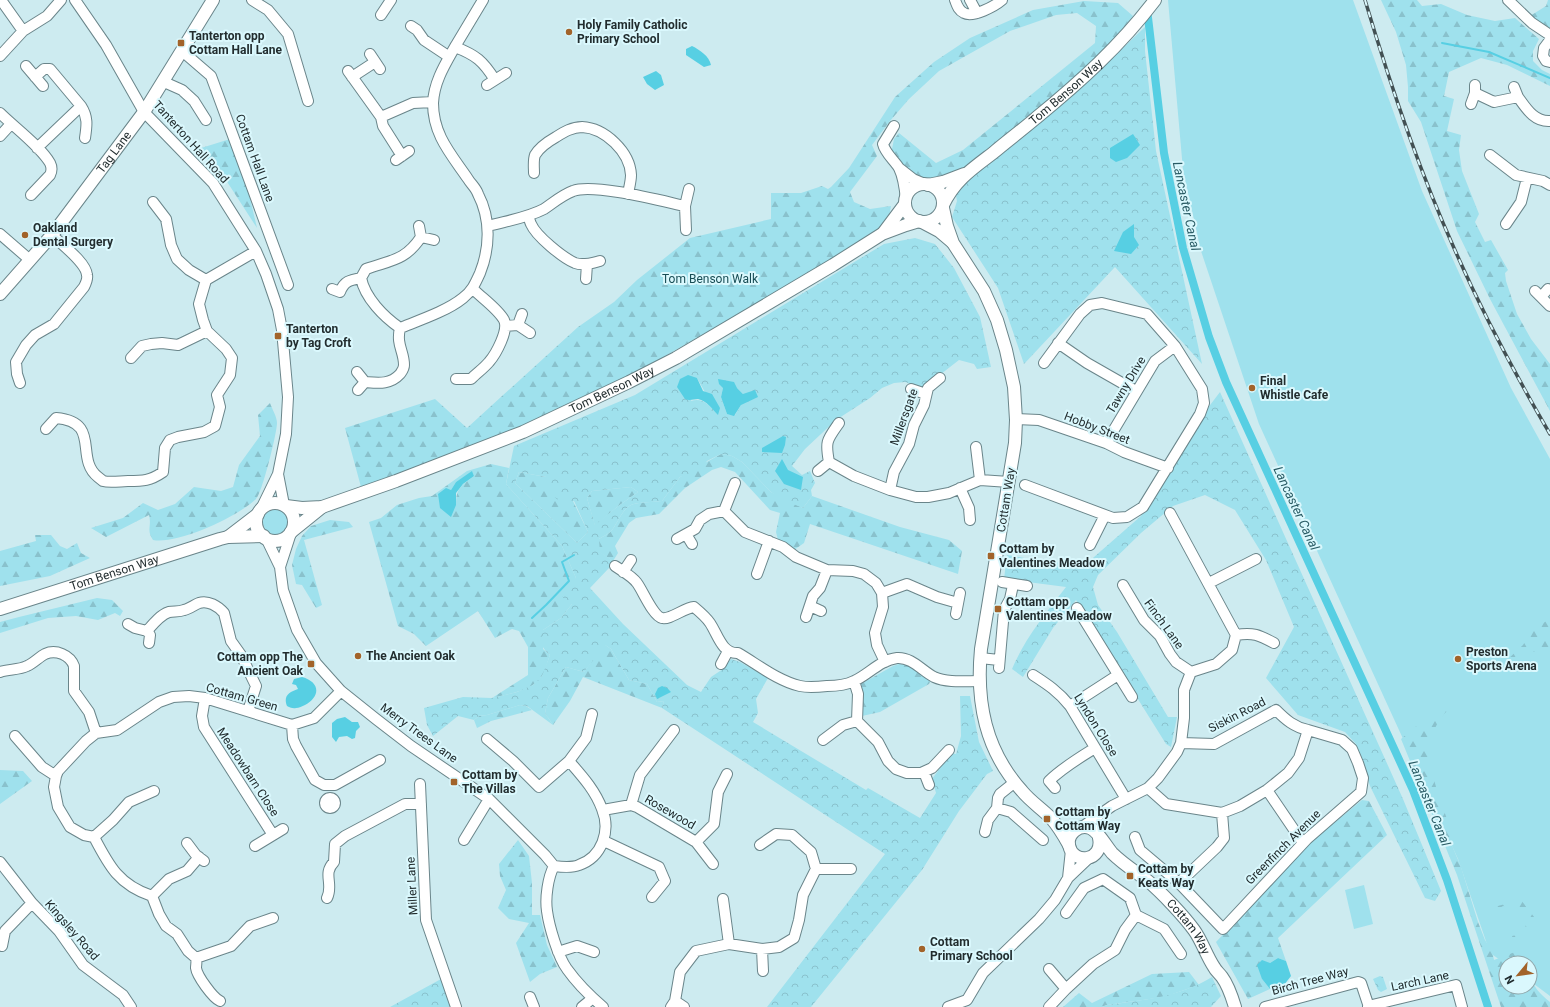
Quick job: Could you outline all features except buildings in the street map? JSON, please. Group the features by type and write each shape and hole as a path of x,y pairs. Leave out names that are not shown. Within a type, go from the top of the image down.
{"main road":[{"name":"Tag Lane","path":"0,294 52,235 144,112 164,82 213,0"},
{"name":"Tom Benson Way","path":"943,206 954,188 967,172 1076,85 1096,67 1137,24 1155,0"},
{"name":"Tom Benson Way","path":"926,184 943,182 967,172"},
{"path":"926,184 933,186 941,194 943,206 938,217 933,220 920,222 909,215 905,202 910,190 914,187 926,184"},
{"name":"Tom Benson Way","path":"882,234 896,217 905,202"},
{"name":"Cottam Way","path":"943,206 947,226 953,243 984,291 1002,334 1014,387 1016,419 1015,444 980,658 979,681 981,705 986,730 999,759 1029,799 1050,818 1070,848"},
{"name":"Tom Benson Way","path":"285,506 302,508 322,507 428,469 523,432 629,382 702,344 833,266 882,234 906,225 920,222"},
{"name":"Cottam Way","path":"920,222 939,231 953,243"},
{"path":"277,503 285,506 293,515 294,521 291,532 287,537 277,540 265,537 257,526 259,512 271,504 277,503"},
{"name":"Tom Benson Way","path":"291,532 322,507"},
{"name":"Tom Benson Way","path":"228,537 259,512"},
{"name":"Tom Benson Way","path":"0,609 228,537 265,537"},
{"name":"Cottam Way","path":"1050,818 1081,827"},
{"path":"1081,827 1091,828 1099,836 1100,847 1095,855 1090,858 1078,857 1070,848 1069,841 1073,832 1081,827"},
{"name":"Cottam Way","path":"1099,836 1121,862 1148,881 1161,893 1194,930 1214,968 1223,978 1235,1007"},
{"name":"Cottam Way","path":"1090,858 1100,857 1121,862"}],"street":[{"path":"1,0 23,31"},
{"path":"0,56 23,31 47,16 61,0"},
{"name":"Tanterton Hall Road","path":"75,0 106,45 144,112 213,183 256,251 272,292 285,346 288,379 288,416 278,474 259,512"},
{"path":"252,0 268,10 288,34 308,101"},
{"path":"381,15 391,0"},
{"path":"400,328 449,307 463,299 473,290 485,260 488,226 478,194 440,138 434,116 433,102 437,81 448,56 483,0"},
{"path":"955,0 957,7 962,13 968,14 977,13 995,6 1002,0"},
{"path":"970,0 977,13"},
{"path":"1514,2 1532,24 1550,35"},
{"path":"411,26 417,30 424,40 448,56"},
{"path":"1550,40 1544,48 1543,56 1546,61 1550,62"},
{"path":"455,47 476,56 486,66 491,82 506,73"},
{"name":"Cottam Hall Lane","path":"182,51 211,76 288,285"},
{"path":"375,62 350,74 381,117 383,126 402,155"},
{"path":"26,66 43,86"},
{"path":"34,77 44,69 50,69 81,106 86,114 88,122 85,138"},
{"path":"164,82 182,90 194,101 206,120"},
{"path":"1471,104 1475,89 1494,102 1516,92 1535,118 1544,122 1550,121"},
{"path":"381,117 413,103 433,102"},
{"path":"37,148 81,106"},
{"path":"0,113 37,148 51,164 52,171 48,179 31,195"},
{"path":"0,136 11,124"},
{"path":"894,126 883,144 886,150 899,168 912,179 926,184"},
{"path":"534,174 530,154 566,131 581,127 592,129 614,142 622,151 628,163 631,175 628,194"},
{"path":"1492,161 1516,175 1543,181 1550,185"},
{"path":"899,168 904,183 905,202"},
{"path":"1518,225 1508,220 1521,202 1527,178"},
{"path":"488,226 528,216 543,209 573,190 586,189 628,194 685,206"},
{"path":"686,230 685,206 689,190"},
{"path":"153,202 166,219 170,245 177,259 190,270 206,280"},
{"path":"528,216 531,226 547,243 563,256 576,263 587,264 600,261"},
{"path":"337,294 343,284 360,278 366,270 403,256 413,248 421,237 419,226"},
{"path":"0,234 30,260"},
{"path":"20,384 16,362 26,345 35,335 54,324 84,287 87,281 87,274 84,265 52,235"},
{"path":"421,237 434,240"},
{"path":"46,429 56,418 75,423 82,429 92,472 103,481 143,481 154,479 163,472 165,448 170,440 204,432 215,426 220,407 217,396 230,375 232,358 226,349 207,331 199,304 206,280 256,251"},
{"path":"586,280 587,264"},
{"path":"360,278 362,287 367,294 389,320 400,328"},
{"path":"1548,289 1538,294 1550,306"},
{"path":"456,379 472,383 489,362 500,345 506,326 504,319 500,314 473,290"},
{"path":"1025,485 1113,518 1127,517 1143,507 1200,414 1204,403 1202,389 1175,346 1147,314 1102,303 1090,306 1080,314 1044,363"},
{"path":"518,325 522,314"},
{"path":"506,326 518,325 530,333"},
{"path":"357,372 365,382 386,383 397,378 403,370 403,360 398,343 400,328"},
{"path":"131,358 142,346 162,343 178,345 207,331"},
{"path":"1058,343 1087,364 1136,391"},
{"name":"Tawny Drive","path":"1106,444 1154,361 1175,346"},
{"name":"Millersgate","path":"890,490 894,472 910,444 914,425 924,406 928,388 940,378"},
{"path":"358,390 365,382"},
{"path":"911,389 926,394"},
{"name":"Hobby Street","path":"1016,419 1039,420 1168,468"},
{"path":"839,424 828,439 827,453 829,462 854,476 890,490 916,497 928,497 949,493 980,480 1009,482"},
{"path":"976,447 980,480"},
{"path":"818,471 829,462"},
{"name":"Tanterton Hall Road","path":"278,474 285,506"},
{"path":"724,511 735,483"},
{"path":"960,488 969,508 970,520"},
{"path":"692,544 682,537 695,529 700,520 709,514 724,511"},
{"path":"724,511 745,532 783,547 796,557 827,570 852,571 864,574 876,583 882,593 883,607 875,633 877,645 885,662"},
{"path":"1081,827 1106,811 1148,788 1158,778 1177,752 1181,743 1184,718 1184,690 1191,672 1216,664 1232,650 1236,635 1170,513"},
{"path":"1090,545 1105,515"},
{"name":"Merry Trees Lane","path":"280,567 291,532"},
{"name":"Merry Trees Lane","path":"265,537 280,567 284,590 297,630 316,663 341,691 411,746 489,799 554,866"},
{"path":"757,574 769,541"},
{"path":"1209,583 1256,559"},
{"path":"631,560 619,569 636,581 656,615 663,618 669,618 688,608 694,607 709,622 725,649 733,653 738,653 782,679 800,686 840,686 854,681 885,662 897,658 906,659 918,665 934,677 948,680 979,681"},
{"path":"806,617 813,596 820,588 827,570"},
{"path":"1002,582 1027,586"},
{"path":"882,593 907,584 937,597 957,608 960,593"},
{"path":"980,658 999,664 1004,610 1010,599 1013,584"},
{"name":"Finch Lane","path":"1123,586 1144,620 1160,636 1176,662 1191,672"},
{"path":"147,631 162,616 169,612 186,610 200,602 210,602 221,610 224,613 231,642 241,655 256,686 248,711"},
{"path":"810,606 821,611"},
{"path":"1077,608 1132,697"},
{"path":"128,624 135,628 147,631 150,636 149,643"},
{"path":"1236,635 1247,633 1256,634 1274,643"},
{"path":"721,664 728,651"},
{"path":"0,672 26,667 48,653 55,652 66,656 73,662 74,691 89,712 96,733 86,741 61,767 56,776 54,787 55,799 67,823 74,830 94,837 106,861 118,877 130,886 152,896 159,914 166,926 177,934 188,950 196,958 196,968 199,974 212,996 216,1000 220,1001"},
{"name":"Lyndon Close","path":"1033,675 1053,688 1070,706 1126,800"},
{"path":"1070,706 1118,675"},
{"path":"854,681 858,694 857,720 878,742 888,761 896,769 907,773 924,772 932,768 949,750"},
{"path":"341,691 314,718 292,725 293,738 296,746 315,780 324,785 331,786 380,760"},
{"name":"Cottam Green","path":"96,733 117,730 159,702 173,697 189,696 205,698 292,725"},
{"name":"Meadowbarn Close","path":"205,698 202,716 204,727 273,835"},
{"name":"Siskin Road","path":"1181,743 1214,744 1276,710 1285,719 1297,727 1308,730"},
{"path":"487,739 514,761 539,787 569,761 586,738 592,714"},
{"path":"823,740 843,725 857,720"},
{"name":"Rosewood","path":"631,805 640,775 674,730"},
{"path":"1148,788 1166,804 1222,813 1240,806 1267,790 1288,773 1299,758 1308,730"},
{"name":"Greenfinch Avenue","path":"1135,837 1140,850 1179,883 1223,929 1302,843 1361,792 1363,778 1352,749 1342,740 1308,730"},
{"path":"15,736 42,767 56,776"},
{"path":"1055,788 1049,782 1054,776 1066,766 1095,748"},
{"path":"569,761 592,787 603,810 606,828 604,841 599,851 591,859 578,866 554,866 551,872 547,896 547,910 558,952 566,968 603,1007"},
{"path":"924,772 929,785"},
{"name":"Rosewood","path":"696,842 714,824 718,792 727,774"},
{"path":"985,832 988,820 997,808 1000,794 1015,782"},
{"name":"Miller Lane","path":"420,784 426,920 456,1007"},
{"path":"331,786 331,798"},
{"path":"1267,790 1302,843"},
{"path":"94,837 113,820 129,802 154,791"},
{"path":"464,840 489,799"},
{"path":"327,898 330,891 328,873 330,866 334,862 335,844 344,836 405,804 421,804"},
{"name":"Rosewood","path":"603,810 631,805 696,842 713,864"},
{"path":"997,808 1011,812 1043,840"},
{"path":"1099,836 1101,820 1106,811"},
{"path":"1179,883 1217,847 1224,838 1222,813"},
{"name":"Meadowbarn Close","path":"255,846 282,829"},
{"path":"684,1007 673,1004 680,972 696,951 729,944 762,949 779,947 794,938 799,920 803,895 816,869 811,852 792,835 776,834 760,845"},
{"path":"604,841 659,867 665,881 652,897"},
{"path":"152,896 169,879 187,871 202,859 187,843"},
{"path":"1068,878 1070,848"},
{"path":"948,1007 970,1003 983,973 1039,919 1055,900 1068,878 1090,858"},
{"name":"Kingsley Road","path":"0,862 32,903 59,931 83,965 123,995 131,1007"},
{"path":"816,869 851,869"},
{"path":"1066,913 1084,888 1103,879 1130,898 1136,915 1164,929 1181,954"},
{"path":"722,899 729,944"},
{"path":"2,946 5,931 32,903"},
{"path":"1049,1007 1093,964 1115,950 1125,930 1136,915"},
{"path":"196,958 231,946 250,926 272,918"},
{"path":"558,952 577,946 594,952"},
{"path":"762,949 763,971"},
{"path":"1049,969 1066,989"},
{"name":"Birch Tree Way","path":"1265,1007 1358,982 1361,983 1368,1007"},
{"name":"Larch Lane","path":"1368,1007 1456,985 1462,1007"},
{"path":"582,1007 593,998"}],"green space":[{"name":"Preston Sports Arena","path":"1168,0 1353,0 1422,191 1511,388 1550,459 1550,996 1538,987 1538,955 1498,955 1498,958 1490,953 1458,859 1259,424 1201,251 1183,170"},
{"path":"1381,0 1417,0 1422,6 1441,4 1467,15 1495,21 1515,18 1539,39 1533,51 1533,61 1542,70 1550,74 1550,86 1507,65 1481,58 1449,72 1444,96 1454,99 1447,131 1461,135 1459,150 1462,171 1479,214 1475,222 1485,242 1491,240 1508,270 1505,273 1506,281 1517,314 1531,339 1550,364 1550,411 1490,299 1457,231 1421,122 1408,101 1406,65 1396,32"},
{"path":"1548,0 1550,0 1550,28 1530,16 1546,6"},
{"name":"Tom Benson Walk","path":"1084,1 1118,3 1133,16 1107,48 1071,81 966,167 931,180 917,176 896,159 892,149 894,139 899,133 936,163 963,150 1095,43 1096,26 1077,13 1056,15 1010,31 939,71 909,99 872,145 877,156 850,192 854,202 870,209 891,206 888,223 829,262 625,379 518,432 361,487 345,428 435,399 467,428 578,327 614,302 637,280 690,238 771,219 771,193 801,193 822,186 828,189 831,187 849,168 895,97 934,62 970,38 1033,10"},
{"path":"1145,27 1145,51 1156,151 1202,364 1115,267 1024,364 998,288 952,217 957,201 954,186 1091,78"},
{"path":"230,139 245,177 257,228 224,177 198,149"},
{"path":"915,238 935,244 954,268 980,317 991,367 977,369 974,364 959,360 923,388 905,382 894,383 882,388 870,398 836,420 805,449 792,466 802,475 810,471 815,483 811,490 812,496 803,508 781,499 771,492 742,462 732,456 721,454 707,461 702,469 680,477 662,501 634,504 625,510 611,531 599,539 600,552 613,561 609,568 590,588 623,624 687,685 701,692 711,677 723,669 731,659 740,662 768,678 756,699 758,713 753,722 866,790 868,788 920,818 936,793 932,779 951,753 956,754 961,736 960,696 970,696 979,742 993,771 987,774 959,811 922,870 811,1007 767,1007 885,854 662,708 664,701 657,702 647,684 629,680 611,649 605,645 584,672 566,667 548,698 545,713 553,725 527,706 520,705 479,716 474,720 458,716 433,736 427,725 424,708 463,697 492,698 517,692 533,685 542,676 550,655 544,649 542,644 541,638 543,630 561,618 572,604 565,601 561,593 576,578 562,546 506,484 514,446 635,395 884,244","holes":["697,378 718,415 703,401 691,401","723,388 737,388 743,394 741,405 735,415 727,414 721,397","519,472 546,477 546,482 550,493 563,503 574,501 588,532 577,543 515,483","631,487 638,492 595,525 587,498 592,491"]},
{"path":"1220,392 1403,799 1441,891 1435,901 1425,898 1370,786 1356,744 1345,732 1298,715 1266,678 1294,627 1266,560 1235,510 1205,495 1173,506 1141,533 1098,575 1093,587 1098,605 1117,632 1168,717 1177,717 1171,747 1166,744 1076,600 1053,628 1023,677 1012,669 1030,636 1066,587 1004,579 1007,555 1042,561 1086,564 1141,516 1204,413"},
{"path":"270,403 277,421 275,438 259,495 248,506 207,528 192,534 164,540 153,540 151,537 149,531 149,515 106,537 91,528 123,518 143,503 158,510 175,504 194,487 221,491 233,487 239,465 260,436 258,415"},
{"path":"721,454 732,456 742,462 771,492 803,508 812,496 900,527 949,540 962,551 958,574 810,524 804,543 794,550 778,540 776,532 780,513 770,510 735,472 721,467 712,470 685,488 659,514 636,518 629,523 615,546 618,553 613,561 599,552 599,539 611,531 628,507 637,503 662,501 680,477"},
{"path":"491,464 509,468 506,484 562,546 576,578 572,604 561,618 543,630 543,649 550,655 542,676 533,685 512,693 492,698 528,675 528,647 519,631 512,629 495,638 478,611 426,646 414,634 398,626 369,522 381,518 397,505 419,498 432,496 467,471","holes":["472,472 474,476 458,491 456,505 446,489 451,490 456,482"]},
{"path":"519,472 546,477 573,501 588,532 577,543 515,483"},
{"path":"631,487 638,492 617,507 595,526 587,498 592,491"},
{"path":"276,509 285,513 289,522 285,531 276,535 267,531 263,522 267,513"},
{"path":"330,520 349,522 353,527 304,540 322,605 316,608 302,585 296,584 292,565 296,549 302,536 311,526"},
{"path":"35,535 51,535 60,546 67,549 77,543 81,553 90,558 50,576 0,586 0,551 36,541"},
{"path":"97,598 112,600 123,611 120,616 115,613 98,620 76,616 48,618 0,633 0,622"},
{"path":"1550,619 1550,656 1543,653 1533,652 1526,656 1516,669 1507,669 1505,664 1506,661 1523,645 1533,629"},
{"path":"604,644 611,649 629,680 647,684 657,702 664,701 662,708 583,677 570,701 553,725 545,713 548,698 566,667 584,672"},
{"path":"899,664 907,665 931,680 929,684 880,712 862,716 863,692 861,684"},
{"path":"1445,704 1448,710 1437,723 1430,745 1429,751 1432,771 1439,796 1456,842 1453,841 1451,843 1461,867 1478,922 1485,940 1492,951 1494,960 1498,958 1498,995 1538,995 1538,991 1550,1002 1550,1007 1501,1007 1457,875 1401,739"},
{"path":"520,705 526,706 532,710 491,721 477,728 474,720 479,716"},
{"path":"0,770 23,771 32,781 0,804"},
{"path":"1362,800 1369,801 1387,835 1278,938 1286,961 1278,958 1270,963 1262,979 1270,989 1248,999 1216,942 1311,842"},
{"path":"518,840 529,856 532,883 532,915 540,915 547,945 557,967 540,974 530,982 516,943 529,923 509,919 498,908 506,890 500,876 499,864"},
{"path":"1364,885 1373,924 1354,929 1345,890"},
{"path":"1521,900 1538,922 1525,940 1514,942 1512,936 1522,934 1526,927 1526,919 1522,912 1515,907 1503,906 1498,909 1494,915 1490,910 1486,909"},
{"path":"1515,952 1519,955 1507,955"},
{"path":"1189,972 1199,985 1164,997 1101,1007 1063,1007 1079,993 1092,1003 1152,974"},
{"path":"1380,976 1383,977 1387,989 1381,992 1378,990 1373,979"},
{"path":"1212,977 1221,996 1211,1007 1101,1007 1161,997 1200,984"},
{"path":"441,979 450,1007 390,1007"}],"shaded area":[{"path":"692,46 706,56 711,65 704,67 686,55 686,49"},
{"path":"656,71 661,75 664,85 655,90 647,84 643,77"},
{"path":"1133,134 1140,145 1127,158 1116,162 1110,158 1110,148"},
{"path":"1134,224 1134,237 1139,245 1131,254 1114,251 1123,232"},
{"path":"688,375 697,378 703,391 712,394 720,408 718,415 701,400 685,399 677,387 680,379"},
{"path":"718,379 734,382 743,394 755,390 758,397 741,405 734,416 727,414 721,397 723,388 719,384"},
{"path":"783,436 786,437 782,453 762,452 762,448"},
{"path":"782,459 788,470 803,477 801,490 784,484 775,471"},
{"path":"472,471 474,476 463,484 456,493 456,505 451,517 440,508 438,494 446,488 451,490 456,482"},
{"path":"302,677 312,682 315,686 316,694 314,698 305,705 295,708 289,707 286,703 286,697 298,689 296,685 292,684 294,679"},
{"path":"662,686 671,692 657,699 655,694 658,688"},
{"path":"345,717 352,722 358,722 360,727 356,731 355,738 352,739 347,736 339,737 336,742 332,737 332,723 337,719"},
{"path":"1278,958 1286,961 1291,976 1280,990 1270,989 1262,979 1257,965 1262,960 1270,963"}],"waterway":[{"name":"Lancaster Canal","path":"1147,9 1164,153 1183,248 1209,337 1226,382 1413,790 1447,880 1488,1007"},
{"path":"1442,43 1489,52 1550,78"},
{"path":"532,618 569,581 562,562 574,555"}],"railway":[{"path":"1365,0 1405,126 1441,218 1487,319 1550,434"}],"place":[{"name":"Holy Family Catholic Primary School","path":"569,32"},
{"name":"Tanterton opp Cottam Hall Lane","path":"181,43"},
{"name":"Oakland Dental Surgery","path":"25,235"},
{"name":"Tanterton by Tag Croft","path":"278,336"},
{"name":"Final Whistle Cafe","path":"1252,388"},
{"name":"Cottam by Valentines Meadow","path":"991,556"},
{"name":"Cottam opp Valentines Meadow","path":"998,609"},
{"name":"The Ancient Oak","path":"358,656"},
{"name":"Preston Sports Arena","path":"1458,659"},
{"name":"Cottam opp The Ancient Oak","path":"311,664"},
{"name":"Cottam by The Villas","path":"454,782"},
{"name":"Cottam by Cottam Way","path":"1047,819"},
{"name":"Cottam by Keats Way","path":"1130,876"},
{"name":"Cottam Primary School","path":"922,949"}]}
